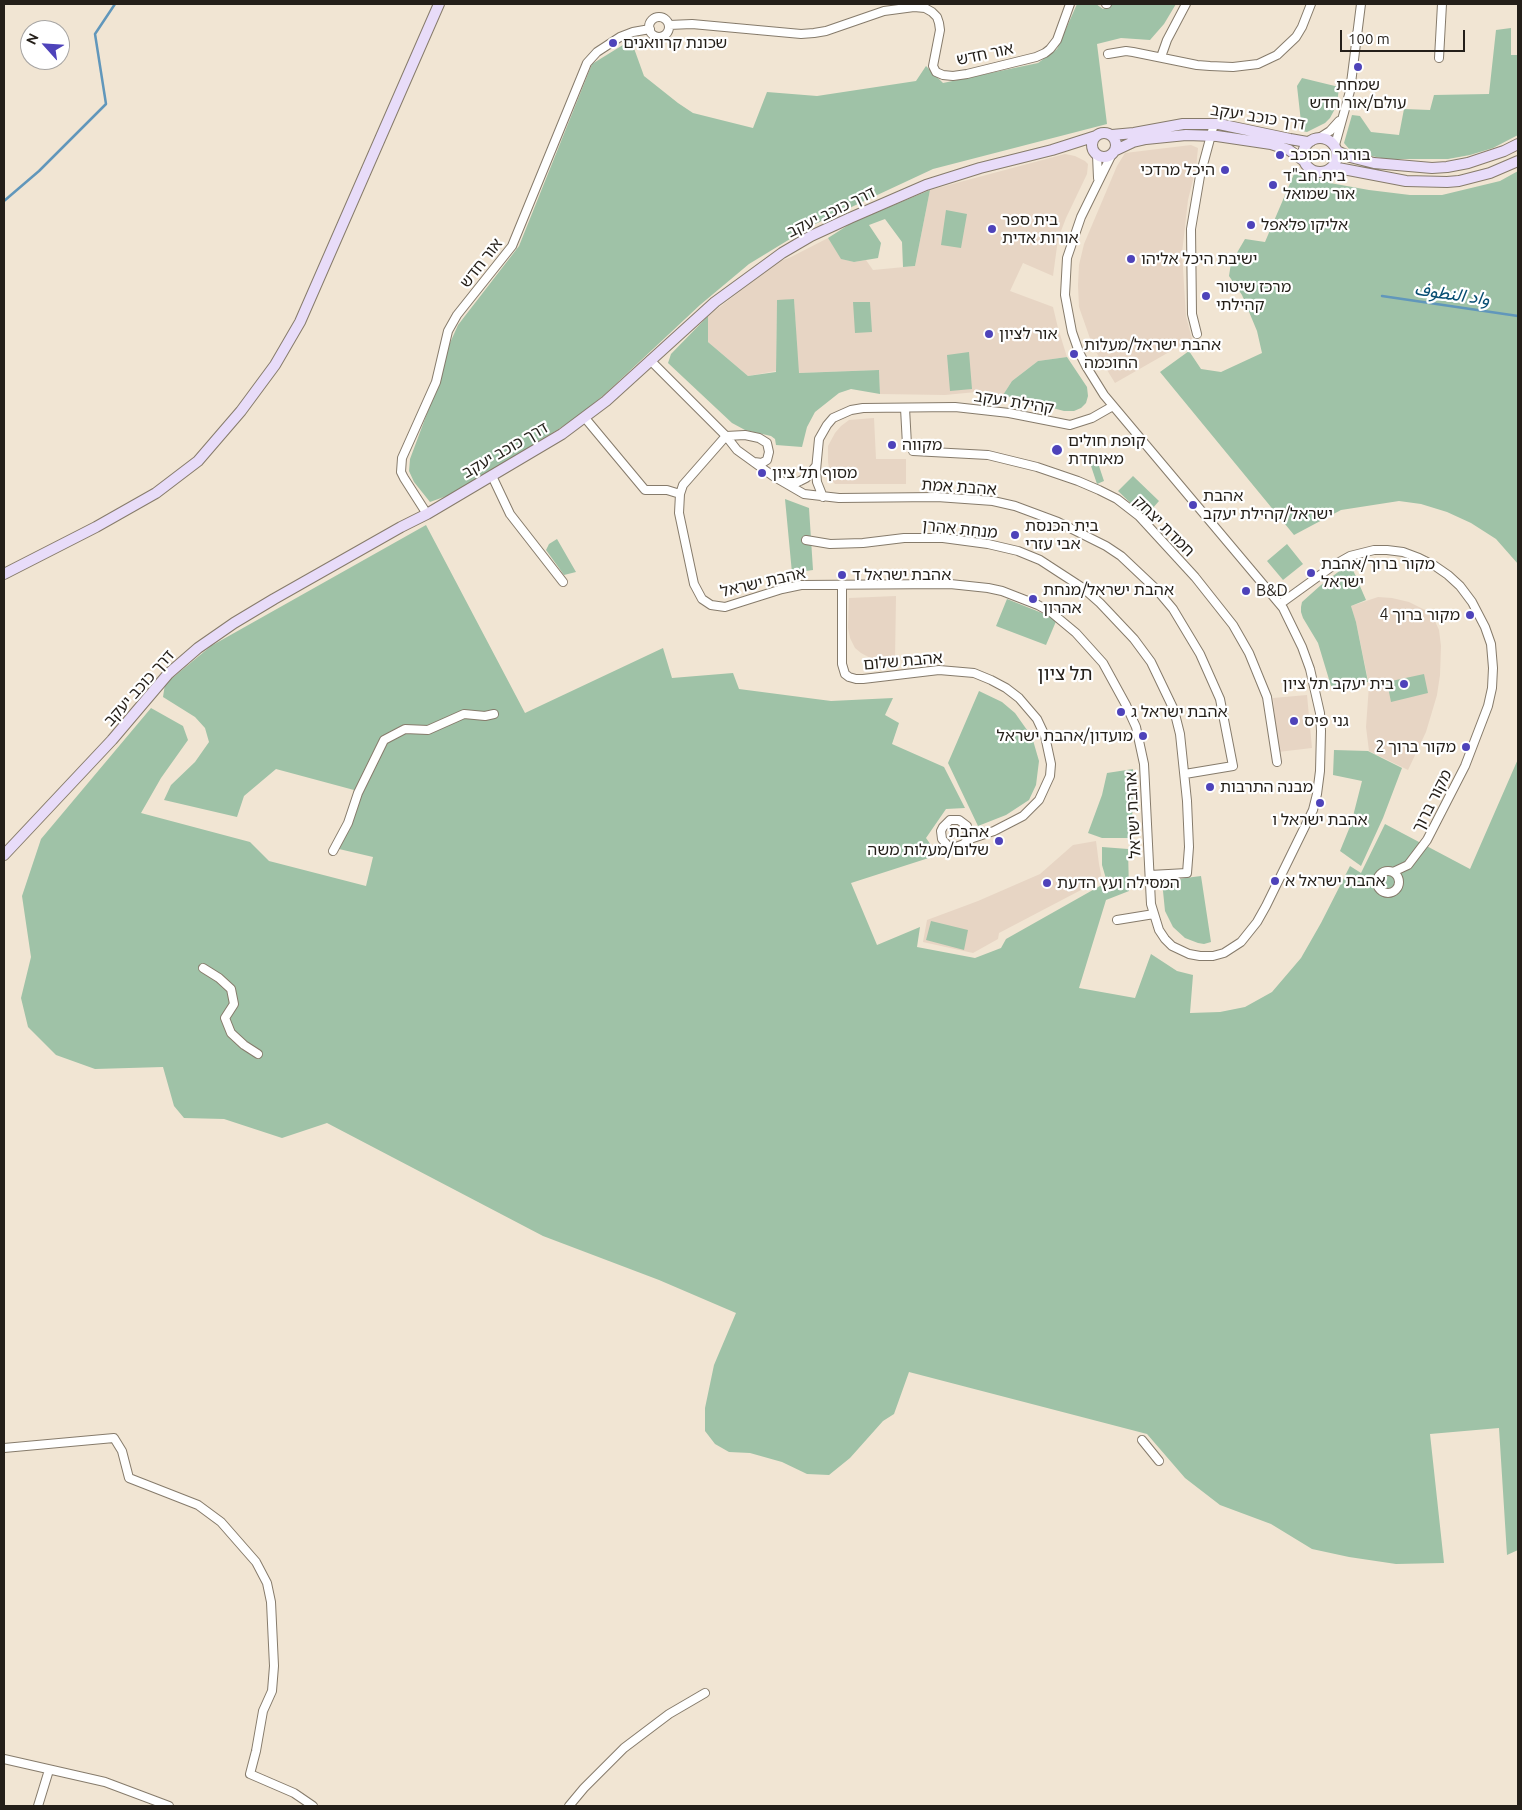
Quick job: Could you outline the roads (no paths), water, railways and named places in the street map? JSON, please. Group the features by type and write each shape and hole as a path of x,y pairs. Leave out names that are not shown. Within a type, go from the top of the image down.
{"street":[{"path":"4,574 96,527 162,489 198,461 242,411 275,365 300,322 439,4"},
{"name":"אור חדש","path":"669,25 692,24 801,34 826,31 884,11 901,8 920,8 932,12 939,22 940,30 933,66 936,72 953,76 1036,58 1045,53 1057,40 1070,4"},
{"path":"1161,57 1167,40 1186,4"},
{"path":"1108,54 1126,51 1210,66 1234,67 1258,64 1278,55 1296,37 1311,4"},
{"path":"1329,170 1336,163 1336,148 1350,91 1361,4"},
{"path":"1439,58 1442,4"},
{"path":"658,17 665,19 669,25 667,32 660,36 653,34 650,29 652,20 658,17"},
{"name":"אור חדש","path":"427,514 401,472 405,450 436,382 448,331 457,315 512,246 587,63 597,52 620,37 650,29"},
{"path":"1344,113 1330,131 1305,148 1303,154 1304,161 1310,169 1324,172 1338,168 1390,179 1447,182 1490,173 1518,161"},
{"name":"דרך כוכב יעקב","path":"1112,135 1183,124 1214,124 1308,142 1315,140"},
{"path":"1197,334 1192,314 1190,248 1192,213 1214,124"},
{"path":"1096,153 1104,157 1113,153 1116,142 1112,135 1104,133 1096,136 1092,144 1096,153 1098,182"},
{"name":"דרך כוכב יעקב","path":"4,855 112,740 168,674 198,648 234,623 274,599 550,443 585,418 715,302 782,253 811,236 926,185 980,168 1068,146 1096,136"},
{"name":"דרך כוכב יעקב","path":"1113,153 1133,142 1146,139 1211,136 1271,144 1289,150 1304,161"},
{"path":"1315,140 1325,139 1350,157 1374,163 1432,168 1468,163 1504,151 1518,144"},
{"name":"דרך כוכב יעקב","path":"1068,146 1082,146 1096,153"},
{"name":"אהבת ישראל","path":"680,494 679,513 688,560 698,594 707,604 718,608 801,585 950,584 988,588 1018,596 1052,613 1076,633 1103,663 1136,727 1144,764 1151,904 1159,930 1165,939 1180,950 1200,956 1213,956 1234,948 1257,922 1313,810 1320,771 1320,713 1314,682 1302,647 1280,604 1104,395 1086,366 1072,332 1065,296 1067,258 1081,217 1113,153"},
{"name":"אהבת אמת","path":"650,360 726,436 737,450 804,494 839,498 937,497 993,501 1058,522 1106,546 1128,562 1158,590 1173,609 1200,654 1220,699 1233,766 1185,774"},
{"name":"קהילת יעקב","path":"823,497 817,482 816,466 819,439 833,418 851,410 863,408 974,408 1070,425 1092,418 1113,406"},
{"name":"חמדת יצחק","path":"905,408 907,445 913,445 913,451 988,455 1037,467 1099,490 1117,499 1139,516 1195,577 1233,625 1249,653 1267,697 1277,762"},
{"path":"585,418 645,490 667,490 680,494 682,485 726,436 746,435 759,438 767,443 769,452 767,460 762,463 754,462"},
{"path":"785,483 793,484 806,478 816,466"},
{"path":"492,476 513,518 563,582"},
{"name":"מנחת אהרן","path":"806,540 830,544 863,543 904,538 943,538 988,544 1018,551 1040,560 1083,588 1100,603 1134,639 1151,662 1174,710 1180,734 1185,774 1188,847 1186,873 1150,875"},
{"name":"מקור ברוך","path":"1280,604 1334,565 1350,556 1374,550 1387,550 1403,552 1419,558 1448,575 1460,586 1472,602 1485,626 1491,644 1493,668 1492,688 1488,706 1443,812 1420,852 1408,865 1393,872"},
{"name":"אהבת שלום","path":"842,585 842,664 845,674 849,677 863,679 939,670 974,673 1006,688 1019,698 1037,719 1046,736 1051,764 1050,776 1040,800 1023,816 985,834"},
{"path":"333,852 348,823 362,786 384,740 405,729 428,730 464,714 484,716 494,714"},
{"path":"967,840 968,831 964,823 955,820 946,823 941,831 942,839 948,846 952,847 960,846 967,840 985,834"},
{"path":"968,831 985,834"},
{"path":"1399,881 1396,874 1386,872 1380,876 1377,883 1380,890 1386,893 1393,892 1398,887 1399,881 1408,865"},
{"path":"1118,920 1154,914"},
{"path":"203,968 219,978 231,989 234,1004 225,1018 232,1033 244,1046 258,1054"},
{"path":"4,1448 114,1438 122,1451 129,1478 198,1506 221,1522 256,1562 267,1583 271,1602 274,1666 272,1691 263,1711 250,1774 294,1792 313,1806"},
{"path":"1142,1440 1159,1461"},
{"path":"569,1806 584,1788 624,1748 669,1714 705,1693"},
{"path":"4,1759 105,1782 168,1806"},
{"path":"38,1806 49,1770"}],"waterway":[{"path":"4,201 39,171 106,104 95,34 115,4"},
{"name":"واد النطوف","path":"1382,296 1518,316"}],"place":[{"name":"שכונת קרוואנים","path":"613,43"},
{"name":"שמחת עולם/אור חדש","path":"1358,67"},
{"name":"בורגר הכוכב","path":"1280,155"},
{"name":"היכל מרדכי","path":"1225,170"},
{"name":"בית חב\"ד אור שמואל","path":"1273,185"},
{"name":"אליקו פלאפל","path":"1251,225"},
{"name":"בית ספר אורות אדית","path":"992,229"},
{"name":"ישיבת היכל אליהו","path":"1131,259"},
{"name":"מרכז שיטור קהילתי","path":"1206,296"},
{"name":"אור לציון","path":"989,334"},
{"name":"אהבת ישראל/מעלות החוכמה","path":"1074,354"},
{"name":"מקווה","path":"892,445"},
{"name":"קופת חולים מאוחדת","path":"1057,450"},
{"name":"מסוף תל ציון","path":"762,473"},
{"name":"אהבת ישראל/קהילת יעקב","path":"1193,505"},
{"name":"בית הכנסת אבי עזרי","path":"1015,535"},
{"name":"מקור ברוך/אהבת ישראל","path":"1311,573"},
{"name":"אהבת ישראל ד","path":"842,575"},
{"name":"B&D","path":"1246,591"},
{"name":"אהבת ישראל/מנחת אהרון","path":"1033,599"},
{"name":"מקור ברוך 4","path":"1470,615"},
{"name":"בית יעקב תל ציון","path":"1404,684"},
{"name":"אהבת ישראל ג","path":"1121,712"},
{"name":"גני פיס","path":"1294,721"},
{"name":"מועדון/אהבת ישראל","path":"1143,736"},
{"name":"מקור ברוך 2","path":"1466,747"},
{"name":"מבנה התרבות","path":"1210,787"},
{"name":"אהבת ישראל ו","path":"1320,803"},
{"name":"אהבת שלום/מעלות משה","path":"999,841"},
{"name":"אהבת ישראל א","path":"1275,881"},
{"name":"המסילה ועץ הדעת","path":"1047,883"}],"district":[{"name":"תל ציון","path":"1065,674"}]}
